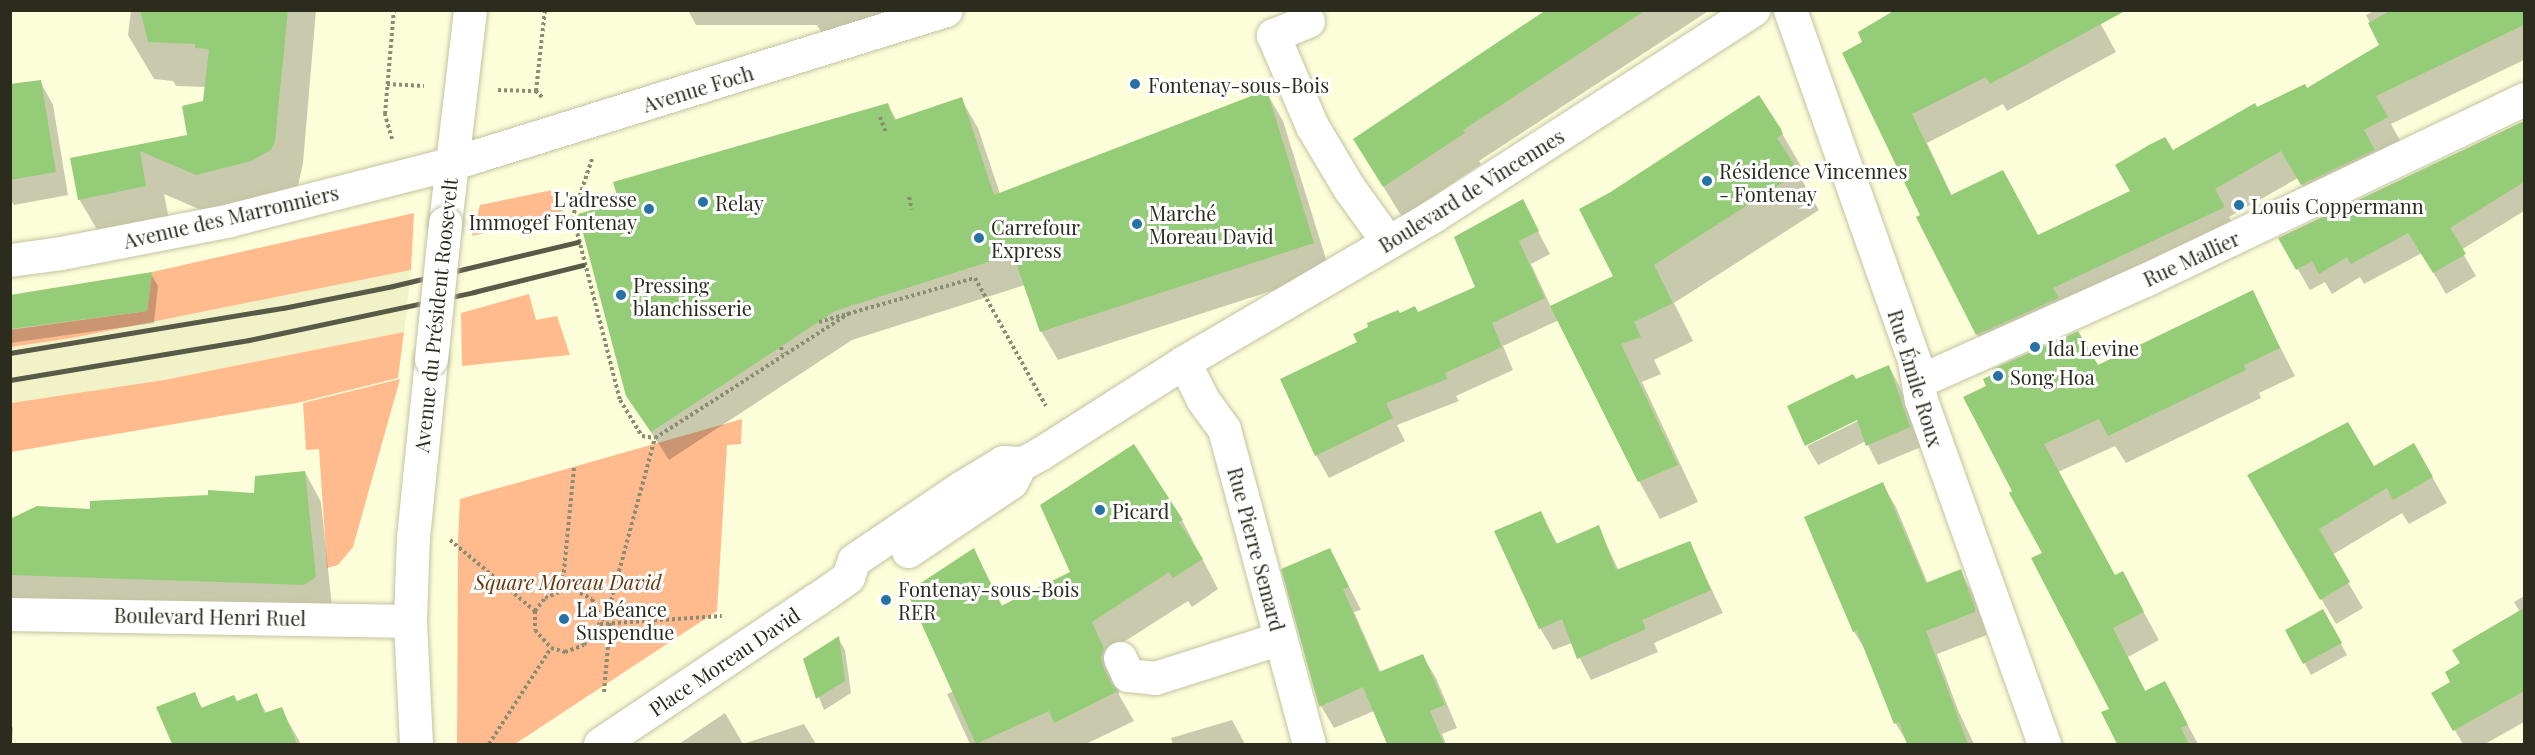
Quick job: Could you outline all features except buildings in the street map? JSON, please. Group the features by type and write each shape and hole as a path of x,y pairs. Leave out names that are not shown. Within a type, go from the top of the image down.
{"street":[{"name":"Avenue du Président Roosevelt","path":"416,744 410,621 413,537 450,164 470,10"},
{"name":"Avenue Foch","path":"450,164 946,10"},
{"name":"Boulevard de Vincennes","path":"1184,362 1388,242 1754,10"},
{"name":"Rue Émile Roux","path":"1790,10 1919,381 1921,400 2044,744"},
{"path":"1308,21 1273,35 1312,126 1348,188 1388,242"},
{"name":"Rue Mallier","path":"1919,381 2147,279 2524,99"},
{"name":"Avenue des Marronniers","path":"10,260 61,253 230,220 402,174 450,164"},
{"name":"Place Moreau David","path":"600,744 848,577 854,560 962,487 1003,462 1023,463 1184,362"},
{"name":"Rue Pierre Semard","path":"1184,362 1203,400 1224,429 1309,744"},
{"name":"Boulevard Henri Ruel","path":"10,614 410,621"},
{"path":"1120,658 1128,675 1155,678 1280,638"}],"path":[{"path":"394,10 385,114 402,174"},
{"path":"545,10 536,91 550,99"},
{"path":"880,117 886,133"},
{"path":"590,151 593,160 573,216 621,400 642,436 656,438"},
{"path":"909,197 912,210"},
{"path":"819,322 975,278 1063,438"},
{"path":"602,618 592,599 575,590 562,591 545,598 535,611 535,630 551,648 565,651 584,645 608,612 656,438 783,354 850,313"},
{"path":"781,347 783,354"},
{"path":"562,591 574,468"},
{"path":"413,537 452,540 535,611"},
{"path":"600,624 727,615"},
{"path":"604,692 610,622"},
{"path":"489,744 551,648"}],"shaded area":[{"path":"411,270 404,332 164,380 11,403 11,347 72,338"}],"green space":[{"path":"557,189 563,213 472,236 480,205"},
{"path":"414,213 411,270 72,338 11,347 10,330 147,311 152,272"},
{"path":"529,294 536,320 557,316 570,355 462,366 461,313"},
{"path":"404,332 398,378 297,403 11,452 11,403 164,380"},
{"path":"400,379 353,547 338,565 327,568 319,449 306,450 303,403"},
{"name":"Square Moreau David","path":"742,419 741,444 727,445 717,611 515,744 457,744 460,499"}],"railway":[{"path":"10,353 283,308 393,286 578,242"},
{"path":"10,380 249,340 474,292 583,265"}],"place":[{"name":"Fontenay-sous-Bois","path":"1135,84"},
{"name":"Résidence Vincennes - Fontenay","path":"1707,181"},
{"name":"Relay","path":"703,202"},
{"name":"Louis Coppermann","path":"2239,205"},
{"name":"L'adresse Immogef Fontenay","path":"649,209"},
{"name":"Marché Moreau David","path":"1137,224"},
{"name":"Carrefour Express","path":"979,238"},
{"name":"Pressing blanchisserie","path":"621,295"},
{"name":"Ida Levine","path":"2035,347"},
{"name":"Song Hoa","path":"1998,376"},
{"name":"Picard","path":"1100,510"},
{"name":"Fontenay-sous-Bois RER","path":"886,600"},
{"name":"La Béance Suspendue","path":"564,619"}]}
